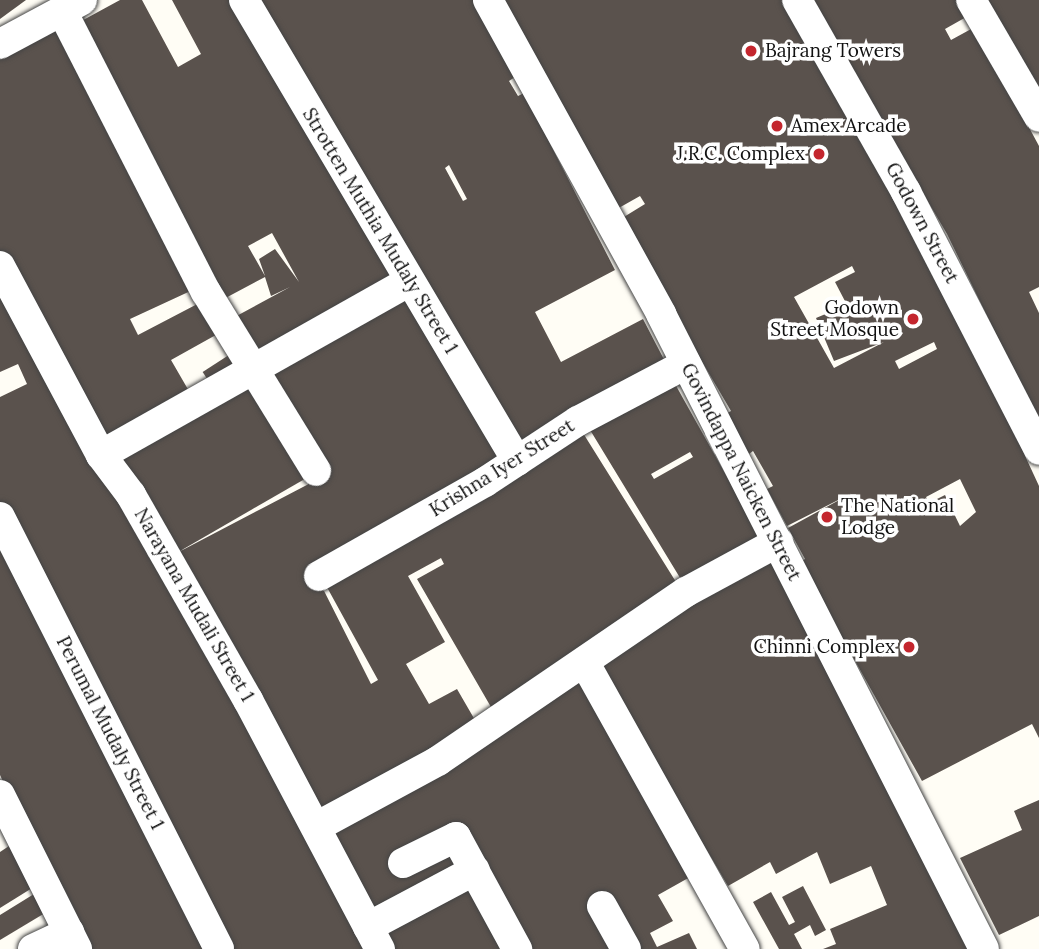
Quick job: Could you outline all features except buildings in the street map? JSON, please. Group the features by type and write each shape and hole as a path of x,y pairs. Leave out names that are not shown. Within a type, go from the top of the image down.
{"street":[{"name":"Strotten Muthia Mudaly Street 1","path":"244,0 408,282 517,461"},
{"name":"Govindappa Naicken Street","path":"488,0 686,364 984,949"},
{"name":"Godown Street","path":"797,0 906,192 1039,450"},
{"path":"971,0 1039,117"},
{"path":"0,44 73,6 206,292 316,471"},
{"name":"Narayana Mudali Street 1","path":"0,266 101,455 144,518 316,827 374,938"},
{"path":"101,455 408,282"},
{"name":"Krishna Iyer Street","path":"319,576 686,364"},
{"name":"Perumal Mudaly Street 1","path":"0,517 219,949"},
{"path":"316,827 439,761 586,665 686,592 778,542"},
{"path":"586,665 745,949"},
{"path":"0,794 73,940 33,949"},
{"path":"403,863 456,837 517,949"},
{"path":"374,938 475,870"},
{"path":"602,906 626,949"}],"place":[{"name":"Bajrang Towers","path":"751,51"},
{"name":"Amex Arcade","path":"777,126"},
{"name":"J.R.C. Complex","path":"819,154"},
{"name":"Godown Street Mosque","path":"913,319"},
{"name":"The National Lodge","path":"827,517"},
{"name":"Chinni Complex","path":"909,647"}]}
